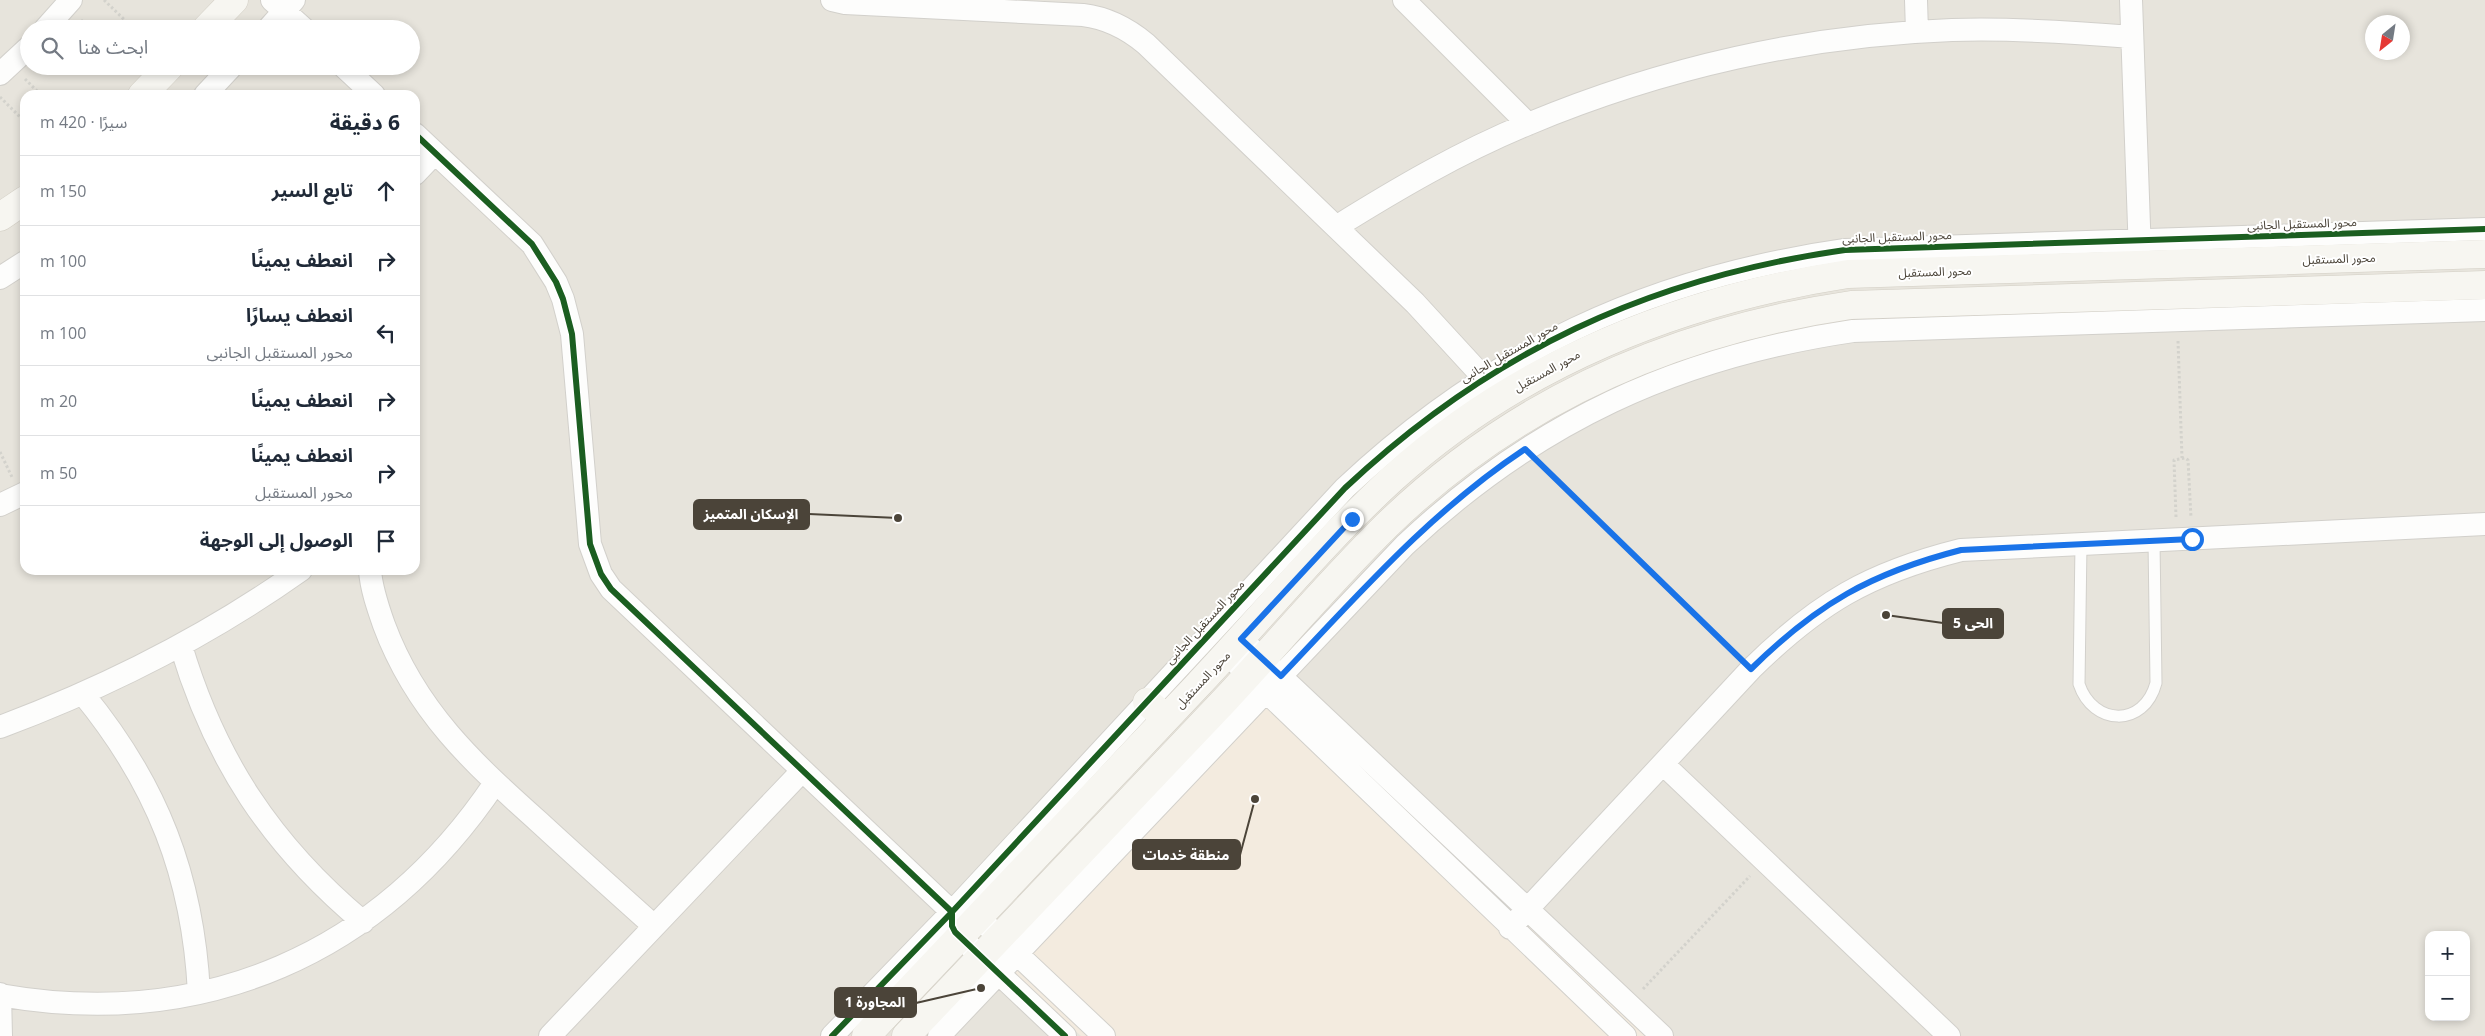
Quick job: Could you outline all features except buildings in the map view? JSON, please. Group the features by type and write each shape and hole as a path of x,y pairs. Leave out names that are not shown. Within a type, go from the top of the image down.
{"street":[{"path":"215,20 234,0"},
{"path":"832,0 845,3 1083,15 1106,20 1120,26 1146,44 1415,303 1493,388"},
{"path":"1404,0 1528,124"},
{"path":"1916,0 1917,32"},
{"path":"2131,0 2140,253"},
{"path":"51,20 63,3"},
{"path":"274,20 284,4 297,20"},
{"path":"1336,227 1437,168 1528,124 1601,96 1715,62 1833,40 1917,32 2012,29 2132,37"},
{"path":"0,74 20,55"},
{"path":"147,90 161,75"},
{"path":"210,90 224,75"},
{"path":"353,75 369,90"},
{"path":"420,139 532,244 549,269 563,299 572,334 587,528 594,559 601,574 616,595 999,955 1104,1036"},
{"path":"420,169 435,153"},
{"path":"0,217 20,203"},
{"name":"محور المستقبل الجانبى","path":"2140,253 2485,229"},
{"name":"محور المستقبل","path":"866,1036 963,922 1156,710 1234,646 1364,506 1493,388 1667,317 1758,290 1848,274 2140,253 2485,254"},
{"path":"0,278 20,265"},
{"path":"1264,675 1385,527 1447,472 1515,424 1592,381 1678,345 1765,320 1851,305 2485,284"},
{"path":"906,1036 999,955 1264,675 1434,518 1465,492 1525,449 1604,404 1653,382 1729,356 1813,336 1853,330 2485,310"},
{"name":"محور المستقبل الجانبى","path":"1156,710 1345,488 1412,429 1493,388"},
{"path":"0,505 20,495"},
{"path":"1510,928 1751,669 1807,618 1856,588 1894,570 1961,550 2485,524"},
{"path":"0,726 83,694 181,646 230,618 294,575"},
{"path":"371,575 378,608 389,638 418,695 460,749 495,783 654,926"},
{"path":"181,646 205,716 239,783 259,814 307,872 363,922"},
{"path":"1234,646 1510,928 1625,1036"},
{"path":"1264,675 1528,909 1662,1036"},
{"path":"83,694 127,752 161,816 174,850 192,921 199,993"},
{"path":"1663,764 1949,1036"},
{"path":"550,1036 802,771"},
{"path":"1,1036 0,994 33,1000 100,1005 150,1001 228,986 311,953 363,922 407,887 436,859 462,828 495,783"},
{"path":"832,1036 963,922"},
{"path":"939,1036 999,955"},
{"path":"999,955 1065,1036"}],"lane":[{"path":"2081,544 2079,684 2082,694 2096,710 2115,716 2134,713 2142,708 2148,701 2156,683 2154,541"}],"path":[{"path":"104,0 125,20"},
{"path":"0,96 20,117"},
{"path":"2177,320 2182,458"},
{"path":"1525,449 1751,669"},
{"path":"2182,458 2188,460 2184,539 2174,460 2182,458"},
{"path":"1629,1004 1764,861"}],"shaded area":[{"path":"0,0 2485,0 2485,1036 0,1036"},
{"path":"1247,658 1646,1036 1081,1036 978,941"}],"cycle path":[{"path":"420,139 532,244 556,282 563,299 572,334 590,544 601,574 611,589 952,912 952,926 955,932 1065,1036"},
{"path":"832,1036 952,912 1345,488 1400,440 1457,397 1515,360 1576,328 1638,302 1704,280 1773,263 1845,250 2485,229"}],"place":[{"name":"الإسكان المتميز","path":"898,518"},
{"name":"الحى 5","path":"1886,615"},
{"name":"منطقة خدمات","path":"1255,799"},
{"name":"المجاورة 1","path":"981,988"}],"route":[{"path":"1352,519 1241,639 1281,676 1405,545 1434,518 1465,492 1525,449 1751,669 1782,638 1834,600 1894,570 1926,559 1961,550 2192,539"}]}
